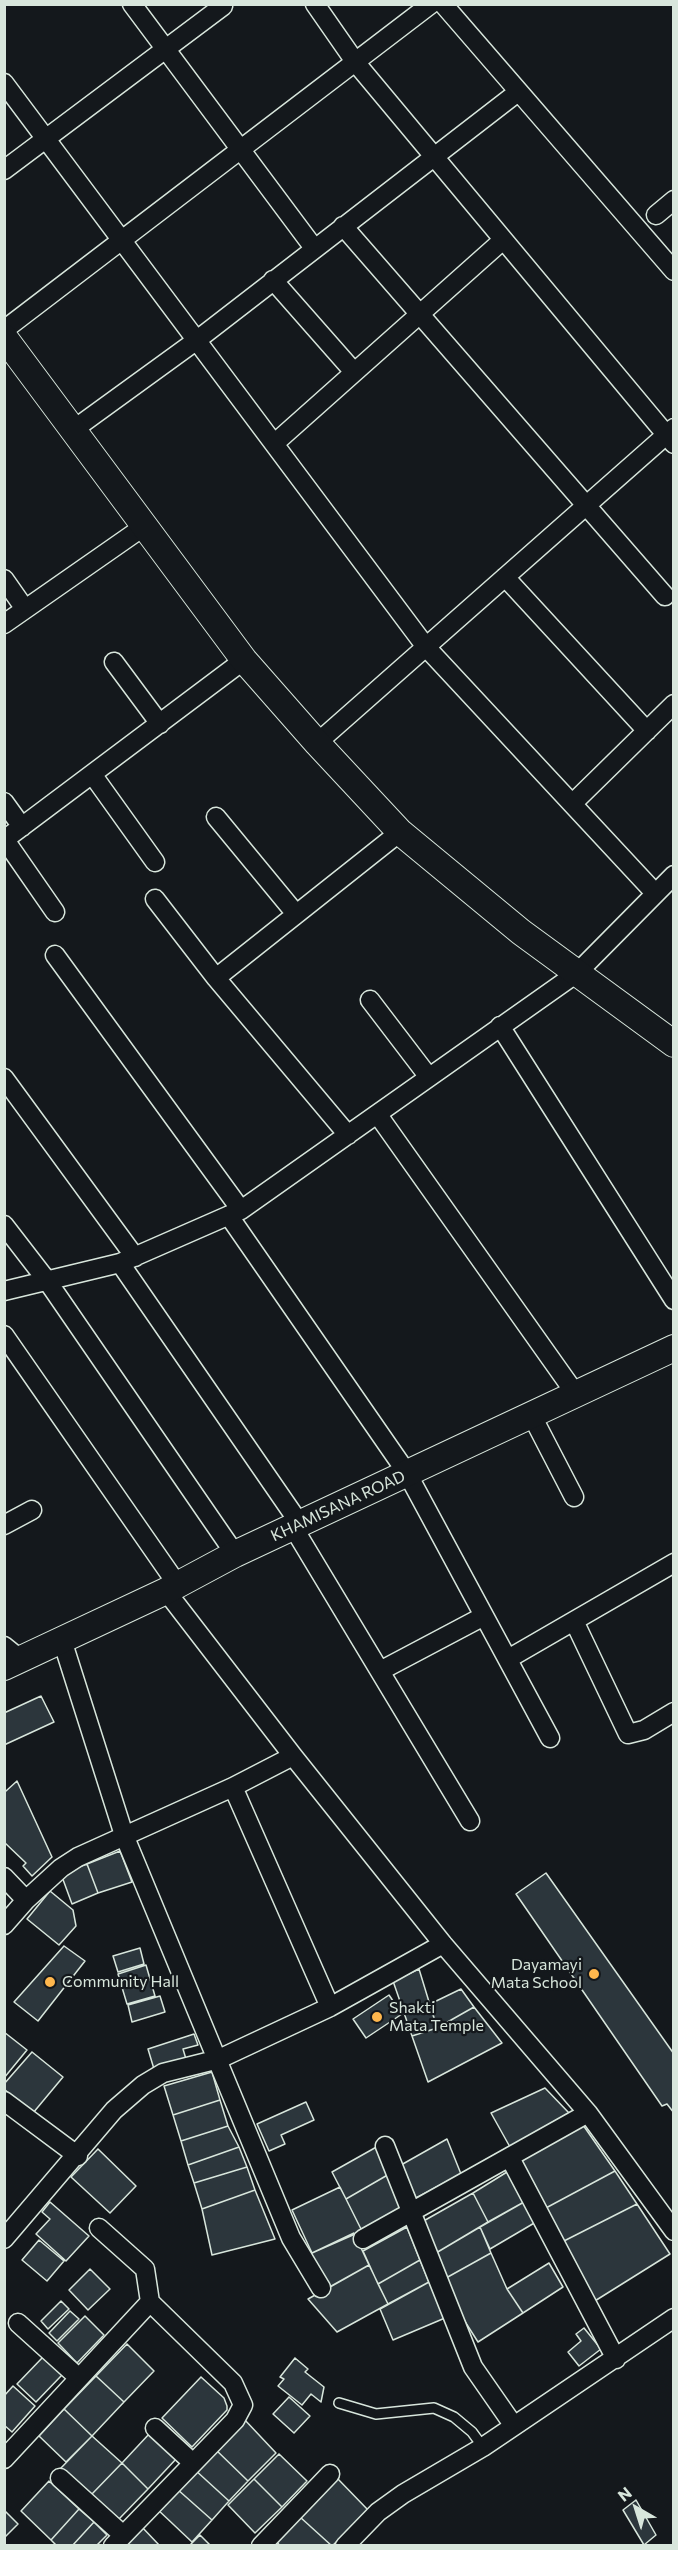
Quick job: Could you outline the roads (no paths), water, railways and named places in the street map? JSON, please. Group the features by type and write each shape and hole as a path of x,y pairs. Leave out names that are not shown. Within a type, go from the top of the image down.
{"street":[{"path":"132,4 164,50 314,248"},
{"path":"315,4 356,63 503,240 671,436 586,506 317,743"},
{"path":"4,330 431,4"},
{"path":"443,4 674,271"},
{"path":"4,170 223,6"},
{"path":"4,83 121,241 275,442 426,647 655,893"},
{"path":"73,430 197,340 518,92"},
{"path":"656,215 674,200"},
{"path":"343,226 665,596"},
{"path":"275,442 503,240"},
{"path":"273,280 354,372"},
{"path":"4,337 146,525 244,660 400,832 521,932 674,1044"},
{"path":"4,624 146,525"},
{"path":"506,577 647,730"},
{"path":"4,579 25,609"},
{"path":"55,912 5,840 244,660"},
{"path":"114,662 160,724"},
{"path":"572,804 674,704"},
{"path":"92,774 155,862"},
{"path":"4,802 22,827"},
{"path":"216,818 296,914"},
{"path":"216,978 400,832"},
{"path":"4,1291 48,1282 127,1260 235,1213 378,1115 428,1076 577,973 674,874"},
{"path":"155,899 216,978 348,1135"},
{"path":"55,955 235,1213 407,1473 550,1738"},
{"path":"370,1000 428,1076"},
{"path":"500,1026 674,1300"},
{"path":"4,1078 127,1260 296,1526 470,1821"},
{"path":"378,1115 575,1393"},
{"path":"4,1225 48,1282 235,1554"},
{"path":"4,1335 172,1588 293,1756 443,1944 588,2113 674,2231"},
{"name":"KHAMISANA ROAD","path":"10,1657 62,1640 172,1588 235,1554 674,1348"},
{"path":"531,1414 574,1497"},
{"path":"4,1525 33,1510"},
{"path":"508,1659 575,1623 674,1563"},
{"path":"380,1671 484,1616"},
{"path":"575,1623 628,1734 638,1733 674,1712"},
{"path":"62,1640 124,1835 219,2059 291,2238 321,2288"},
{"path":"4,1924 61,1868 124,1835 233,1787 293,1756"},
{"path":"233,1787 330,2007"},
{"path":"4,1877 26,1900"},
{"path":"4,2239 11,2219 78,2156 114,2110 143,2085 163,2073 219,2059 330,2007 443,1944"},
{"path":"4,2101 78,2156"},
{"path":"363,2239 588,2113"},
{"path":"385,2146 473,2367 514,2426"},
{"path":"510,2158 616,2359"},
{"path":"60,2478 118,2540 241,2412 242,2397 233,2383 150,2302 145,2269 99,2228"},
{"path":"7,2451 150,2302"},
{"path":"345,2546 391,2502 483,2447 674,2318"},
{"path":"18,2323 79,2378"},
{"path":"155,2428 193,2463"},
{"path":"261,2546 330,2474"}],"lane":[{"path":"339,2403 376,2414 434,2408 454,2417 472,2432 483,2447"}],"place":[{"name":"Dayamayi Mata School","path":"594,1974"},
{"name":"Community Hall","path":"50,1982"},
{"name":"Shakti Mata Temple","path":"377,2017"}]}
